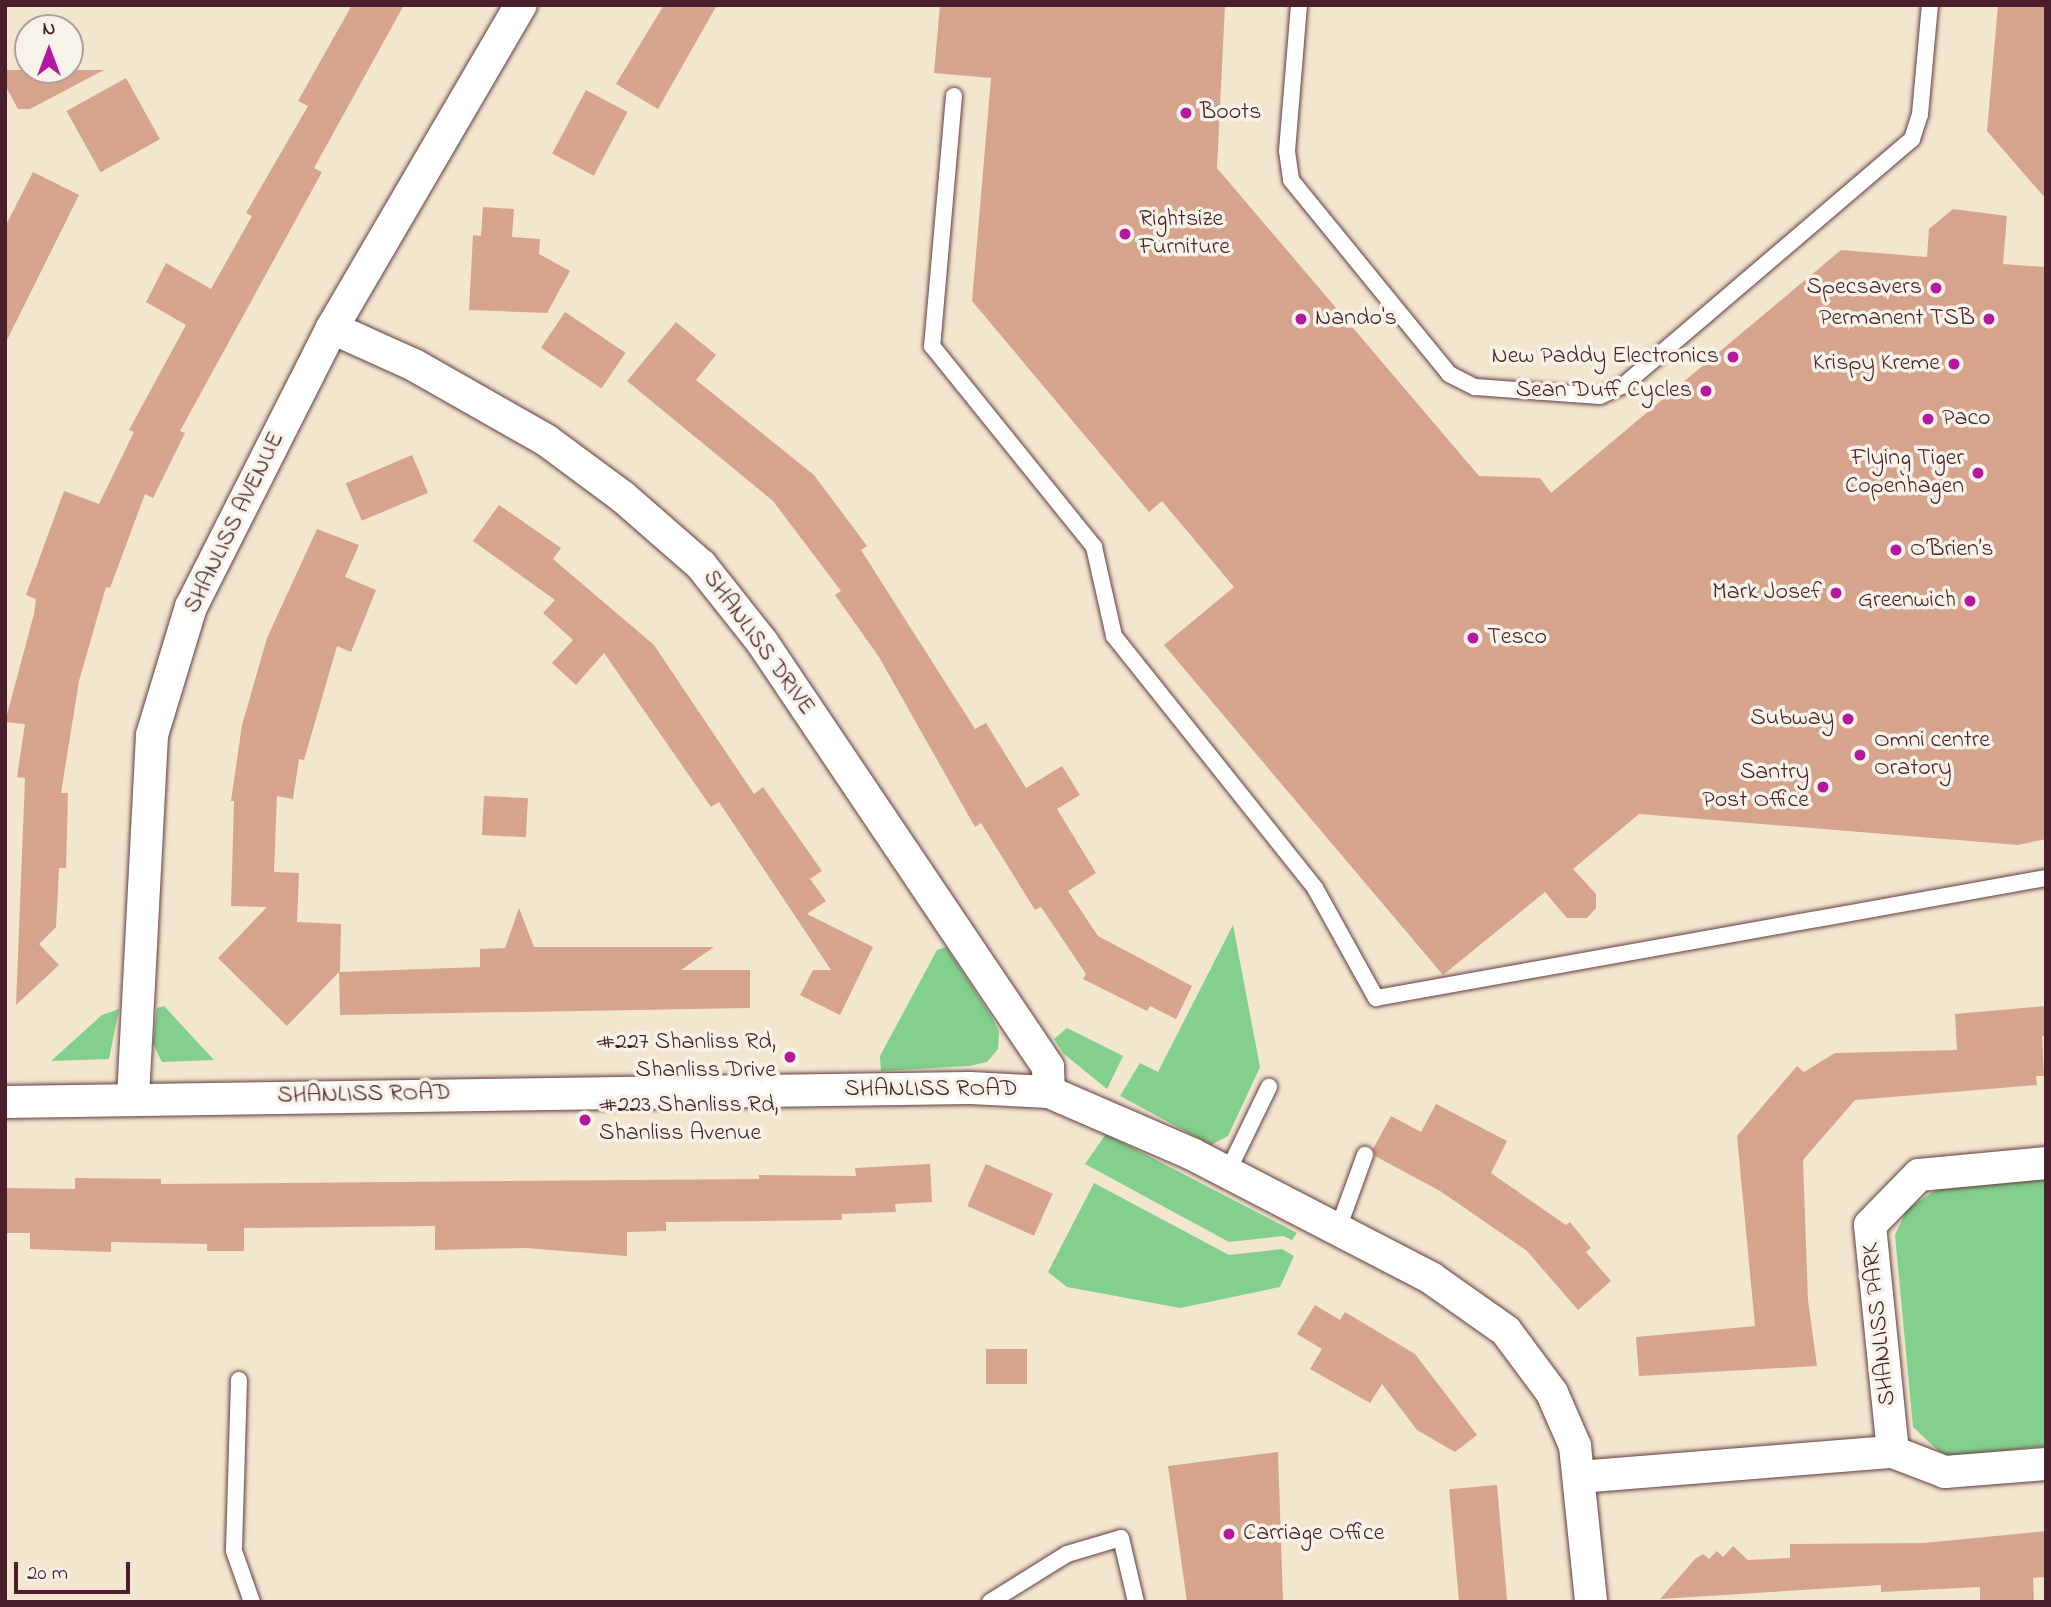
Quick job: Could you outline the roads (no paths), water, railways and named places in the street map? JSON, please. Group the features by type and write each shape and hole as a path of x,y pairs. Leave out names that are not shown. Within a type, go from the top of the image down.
{"street":[{"name":"SHANLISS AVENUE","path":"133,1098 157,710 191,607 332,327 521,5"},
{"name":"SHANLISS DRIVE","path":"332,327 414,365 545,440 623,497 701,565 762,642 1048,1067 1049,1092"},
{"name":"SHANLISS ROAD","path":"5,1102 133,1098 970,1088 1049,1092 1227,1173 1338,1229 1431,1278 1506,1331 1552,1393 1575,1446 1591,1602"},
{"name":"SHANLISS PARK","path":"1893,1452 1870,1225 1919,1175 2046,1163"},
{"path":"1579,1477 1893,1452 1945,1472 2046,1464"}],"lane":[{"path":"1299,5 1287,151 1291,180 1449,374 1475,387 1600,396 1625,385 1912,139 1920,114 1930,5"},
{"path":"954,96 932,346 1094,547 1114,636 1315,888 1376,998 2046,878"},
{"path":"1227,1173 1269,1087"},
{"path":"1338,1229 1365,1155"},
{"path":"239,1380 234,1551 252,1602"},
{"path":"990,1602 1067,1554 1121,1538 1136,1602"}],"place":[{"name":"Boots","path":"1186,113"},
{"name":"Rightsize Furniture","path":"1125,234"},
{"name":"Specsavers","path":"1936,288"},
{"name":"Nando's","path":"1301,319"},
{"name":"Permanent TSB","path":"1989,319"},
{"name":"New Paddy Electronics","path":"1733,357"},
{"name":"Krispy Kreme","path":"1954,364"},
{"name":"Sean Duff Cycles","path":"1706,391"},
{"name":"Paco","path":"1928,419"},
{"name":"Flying Tiger Copenhagen","path":"1978,473"},
{"name":"O’Brien’s","path":"1896,550"},
{"name":"Mark Josef","path":"1836,593"},
{"name":"Greenwich","path":"1970,601"},
{"name":"Tesco","path":"1473,638"},
{"name":"Subway","path":"1848,719"},
{"name":"Omni centre Oratory","path":"1860,755"},
{"name":"Santry Post Office","path":"1823,787"},
{"name":"#227 Shanliss Rd, Shanliss Drive","path":"790,1057"},
{"name":"#223 Shanliss Rd, Shanliss Avenue","path":"585,1120"},
{"name":"Carriage Office","path":"1229,1534"}]}
